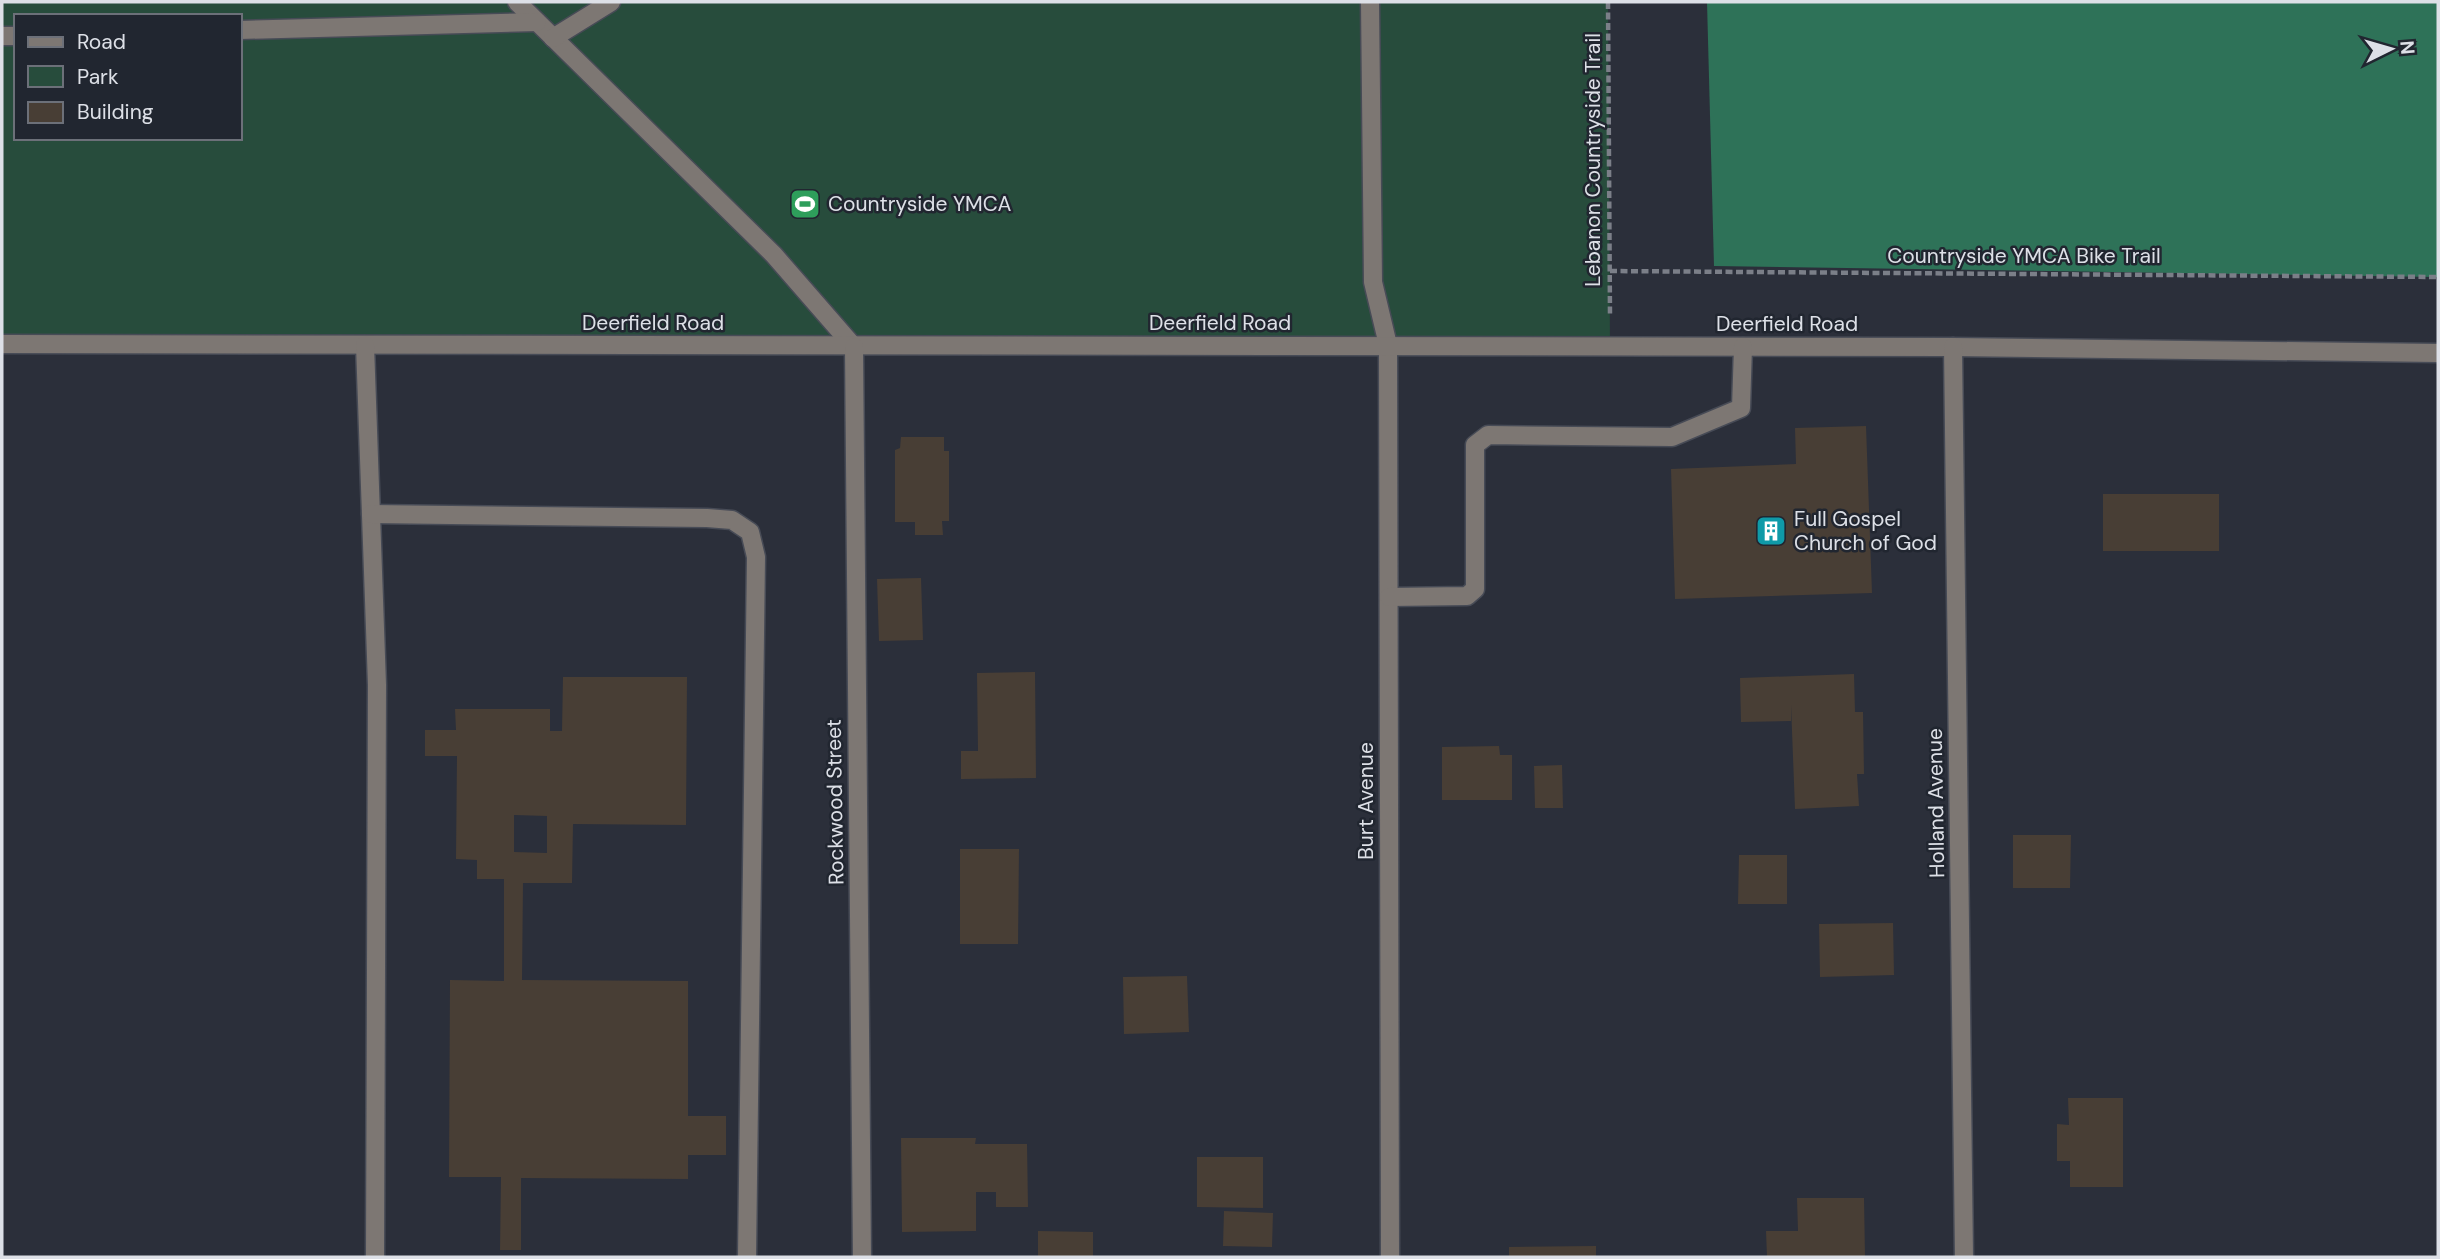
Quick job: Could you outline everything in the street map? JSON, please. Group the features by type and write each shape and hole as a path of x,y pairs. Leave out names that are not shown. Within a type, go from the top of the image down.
{"street":[{"path":"517,2 774,255 854,347"},
{"path":"553,38 611,2"},
{"name":"Burt Avenue","path":"1370,2 1373,282 1388,345 1390,1257"},
{"path":"242,30 537,22"},
{"name":"Deerfield Road","path":"2,344 1953,347 2438,353"},
{"path":"365,345 377,685 376,1257"},
{"name":"Rockwood Street","path":"854,347 862,1257"},
{"path":"1389,597 1467,596 1475,589 1475,445 1488,435 1672,437 1741,408 1743,347"},
{"name":"Holland Avenue","path":"1953,347 1964,1257"},
{"path":"371,514 707,518 732,520 750,532 756,557 747,1257"}],"path":[{"name":"Lebanon Countryside Trail","path":"1608,2 1610,318"},
{"name":"Countryside YMCA Bike Trail","path":"1610,271 2438,277"}],"green space":[{"name":"Countryside YMCA","path":"2,2 1608,2 1610,347 2,344"},
{"path":"1707,2 2438,2 2438,277 1714,266"}],"building":[{"name":"Full Gospel Church of God","path":"1866,426 1872,593 1675,599 1671,469 1796,464 1795,428"},
{"path":"901,437 944,437 944,451 949,451 949,521 942,521 943,535 915,535 915,522 895,522 895,450 900,448"},
{"path":"2103,494 2219,494 2219,551 2103,551"},
{"path":"921,578 923,640 879,641 877,579"},
{"path":"1035,672 1036,778 961,779 961,751 978,751 977,673"},
{"path":"1854,674 1855,712 1863,712 1864,774 1857,774 1859,806 1795,809 1791,705 1791,721 1741,722 1740,678"},
{"path":"563,677 687,677 686,825 573,824 572,883 523,883 522,980 688,981 688,1116 726,1116 726,1155 688,1155 688,1179 521,1178 521,1250 500,1250 501,1177 449,1177 450,980 504,981 504,879 477,879 477,860 456,859 457,756 425,756 425,730 456,730 455,709 550,709 550,731 562,731","holes":["514,815 547,816 547,853 514,852"]},
{"path":"1499,746 1500,755 1512,755 1512,800 1442,800 1442,747"},
{"path":"1562,765 1563,808 1535,808 1534,766"},
{"path":"2013,835 2071,835 2070,888 2013,888"},
{"path":"960,849 1019,849 1018,944 960,944"},
{"path":"1739,855 1787,855 1787,904 1738,904"},
{"path":"1893,923 1894,975 1820,977 1819,924"},
{"path":"1187,976 1189,1032 1124,1034 1123,977"},
{"path":"2068,1098 2123,1098 2123,1187 2070,1187 2070,1161 2057,1161 2057,1124 2069,1125"},
{"path":"901,1138 976,1138 975,1144 1027,1144 1028,1207 996,1207 996,1192 976,1192 976,1231 902,1232"},
{"path":"1197,1157 1263,1157 1263,1208 1197,1207"},
{"path":"1797,1198 1864,1198 1865,1257 1767,1257 1766,1231 1798,1231"},
{"path":"1224,1211 1273,1213 1272,1247 1223,1246"},
{"path":"1038,1231 1093,1232 1093,1257 1038,1257"},
{"path":"1596,1246 1596,1257 1509,1257 1509,1247"}],"place":[{"name":"Countryside YMCA","path":"805,204"},
{"name":"Full Gospel Church of God","path":"1771,531"}]}
